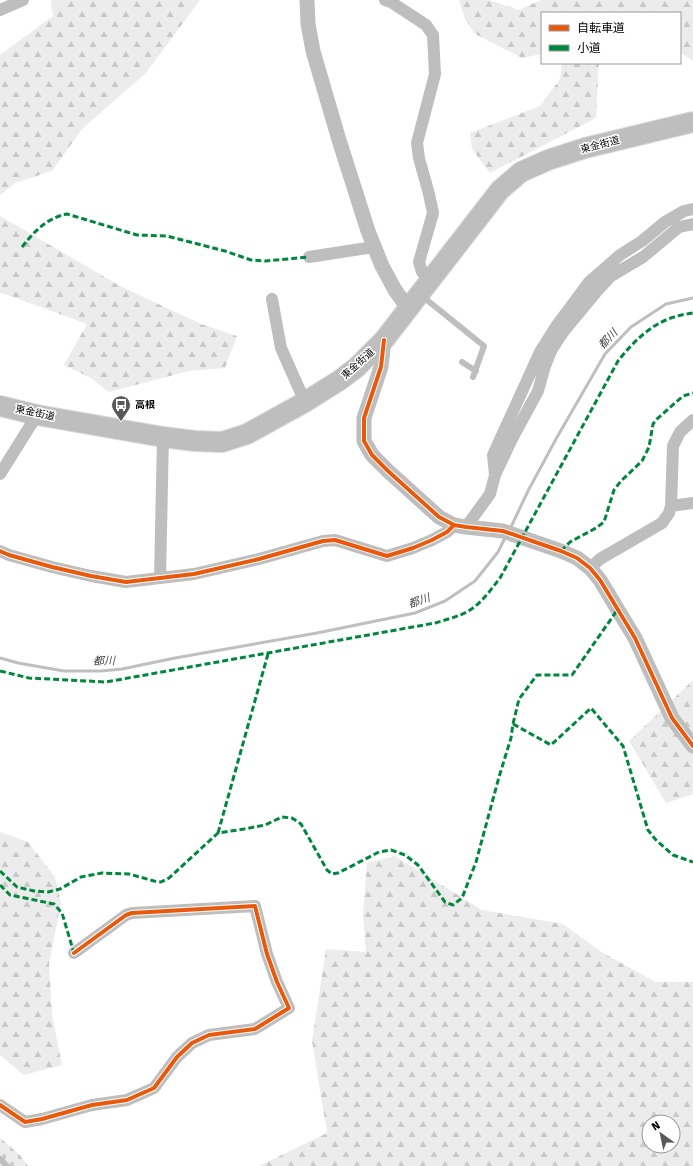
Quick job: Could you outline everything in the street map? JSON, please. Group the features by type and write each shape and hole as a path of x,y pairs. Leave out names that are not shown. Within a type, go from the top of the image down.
{"highway":[{"name":"東金街道","path":"0,406 37,415 163,437 195,441 222,442 247,434 305,402 340,380 357,367 384,340 500,190 521,172 548,160 585,148 693,122"}],"street":[{"path":"0,10 23,0"},
{"path":"307,0 308,24 313,51 339,140 374,247 395,290 419,294 422,272 419,262 433,213 418,158 417,144 435,74 433,35 426,25 392,2 385,0"},
{"path":"495,475 492,455 540,352 557,325 589,282 620,255 642,241 664,222 684,211 693,209"},
{"path":"0,551 52,568 126,582 194,574 259,559 324,541 335,540 387,556 432,540 460,526 490,494 495,475 512,439 538,392 545,366 552,349 564,331 611,276 643,257 679,227 693,224"},
{"path":"309,257 374,247"},
{"path":"272,299 281,348 305,402"},
{"path":"384,340 381,367 364,418 364,441 372,455 439,517 460,526 503,531 561,551 577,558 590,568 600,580 636,638 672,718 693,746"},
{"path":"0,474 37,415"},
{"path":"590,568 600,559 662,523 669,513 671,506 673,446 680,432 693,420"},
{"path":"160,578 163,437"},
{"path":"671,506 693,503"},
{"path":"0,1105 25,1122 42,1119 92,1105 127,1100 154,1088 177,1057 192,1042 209,1035 255,1029 289,1008 277,982 267,954 255,906 132,913 126,915 74,953"}],"lane":[{"path":"419,294 484,346 473,377"},
{"path":"462,362 476,371"},
{"path":"0,1159 7,1166"}],"green space":[{"path":"51,0 200,0 146,73 82,129 52,171 15,183 0,195 0,55 53,16"},
{"path":"459,0 489,0 519,10 541,0 693,0 693,61 681,53 681,12 541,12 541,54 522,58 475,34 465,19"},
{"path":"562,64 599,64 596,118 490,173 472,149 470,133 540,106 560,79"},
{"path":"0,216 122,287 201,324 237,336 225,368 189,371 109,392 91,378 64,365 87,324 0,293"},
{"path":"693,680 693,794 666,803 629,741"},
{"path":"0,832 28,842 55,877 61,903 49,964 52,1015 62,1065 24,1075 0,1055"},
{"path":"395,856 482,910 563,924 600,951 655,982 693,982 693,1166 259,1166 327,1133 312,1041 326,949 366,952 363,915 367,863"},
{"path":"0,1138 20,1155 28,1166 0,1166"}],"waterway":[{"name":"都川","path":"510,529 528,491 556,439 605,354 631,327 666,304 693,298"},
{"name":"都川","path":"0,658 18,663 64,671 101,671 122,669 317,633 415,613 445,601 475,581 498,552 506,536"}],"marked path":[{"path":"22,247 41,226 53,219 67,214 137,235 167,236 225,251 251,260 266,261 309,257"},
{"path":"0,671 29,678 106,682 435,623 464,613 481,601 500,578 618,361 630,347 650,329 674,317 693,313"},
{"path":"561,551 570,542 604,522 614,490 621,481 642,461 649,447 653,424 683,396 693,393"},
{"path":"0,871 17,887 34,891 48,892 60,889 81,877 102,873 129,874 161,882 169,878 218,833 265,825 282,817 292,818 301,824 327,870 332,874 338,873 379,852 391,850 405,855 418,865 445,902 453,905 462,898 476,862 511,738 519,699 537,675 572,675 618,609"},
{"path":"218,833 268,654"},
{"path":"513,724 551,745 591,708 623,746 648,830 656,840 673,855 693,862"},
{"path":"0,885 10,895 54,904 62,913 74,953"}],"cycle path":[{"path":"384,340 381,367 364,418 364,441 372,455 439,517 454,525 503,531 561,551 577,558 590,568 600,580 635,638 672,718 693,746"},
{"path":"0,551 52,567 126,582 194,574 259,559 323,541 335,540 387,556 432,540 447,532 454,525"},
{"path":"0,1105 25,1122 42,1119 92,1105 127,1100 154,1088 177,1057 192,1043 209,1035 255,1029 289,1008 277,982 267,954 255,906 132,913 126,915 74,953"}],"place":[{"name":"高根","path":"121,422"}]}
